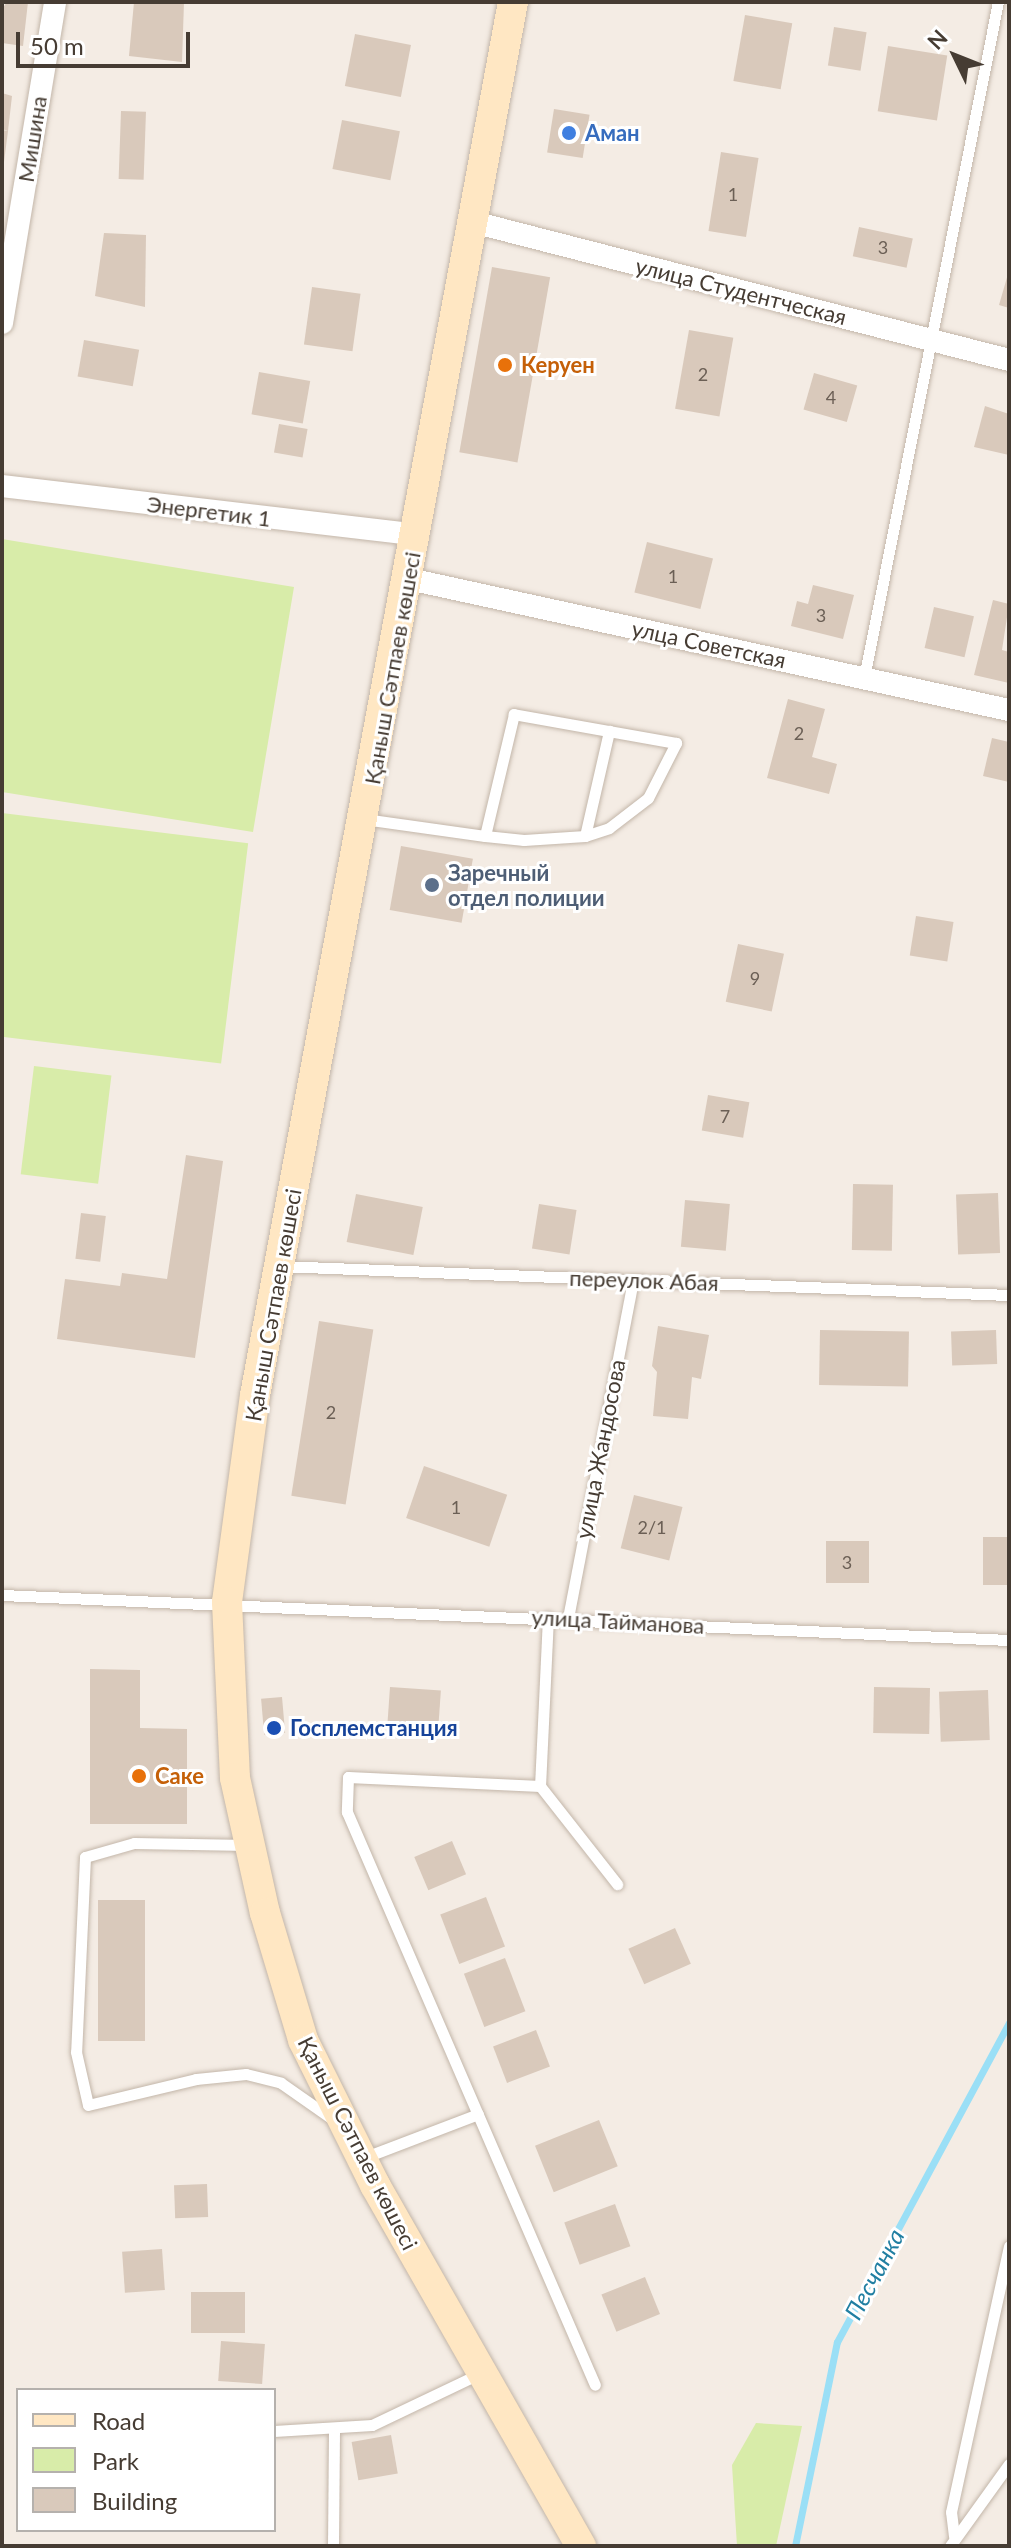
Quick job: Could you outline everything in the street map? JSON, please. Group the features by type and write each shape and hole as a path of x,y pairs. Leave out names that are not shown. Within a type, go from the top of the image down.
{"street":[{"name":"Мишина","path":"2,323 55,2"},
{"name":"Қаныш Сәтпаев көшесі","path":"513,2 409,579 255,1395 227,1602 235,1778 303,2040 362,2158 581,2546"},
{"name":"улица Студентческая","path":"473,222 1009,360"},
{"name":"Энергетик 1","path":"2,486 416,535"},
{"name":"улца Советская","path":"409,579 1009,710"}],"lane":[{"path":"864,678 998,2"},
{"path":"364,819 485,836 554,840 585,836 609,828 648,798 676,743 514,714 485,836"},
{"path":"585,836 609,731"},
{"name":"переулок Абая","path":"279,1266 1009,1295"},
{"name":"улица Жандосова","path":"568,1618 633,1280"},
{"name":"улица Тайманова","path":"2,1595 227,1602 1009,1640"},
{"path":"548,1617 540,1786 617,1884"},
{"path":"540,1786 348,1777 347,1812 595,2385"},
{"path":"250,1845 134,1843 85,1857 76,2052 88,2105 196,2079 246,2074 281,2083 348,2130"},
{"path":"362,2158 478,2114"},
{"path":"952,2541 951,2512 1009,2246"},
{"path":"276,2431 372,2425 482,2373"},
{"path":"333,2546 334,2428"},
{"path":"952,2541 1009,2464"}],"green space":[{"path":"2,539 294,587 253,832 2,792"},
{"path":"2,813 248,843 221,1064 2,1037"},
{"path":"34,1066 111,1076 98,1184 21,1174"},
{"path":"756,2423 802,2426 776,2546 737,2546 732,2465"}],"building":[{"path":"7,2 28,2 23,46 2,43 2,9"},
{"path":"134,2 184,2 182,62 129,56"},
{"path":"745,15 792,23 781,89 733,81"},
{"path":"834,27 867,32 860,71 828,66"},
{"path":"355,34 411,45 401,97 345,86"},
{"path":"888,46 947,55 937,121 878,111"},
{"path":"2,93 12,96 8,131 2,129"},
{"name":"Аман","path":"554,109 590,115 583,158 547,152"},
{"path":"121,111 146,112 144,180 119,179"},
{"path":"342,120 400,131 390,180 332,169"},
{"path":"2,130 8,131 4,162 2,161"},
{"path":"721,152 759,158 746,237 708,231"},
{"path":"859,227 913,238 907,268 853,256"},
{"path":"104,233 146,235 145,307 95,296"},
{"name":"Керуен","path":"492,267 550,277 517,462 459,452"},
{"path":"1009,274 1009,308 999,305"},
{"path":"312,287 361,294 352,351 304,344"},
{"path":"689,330 733,338 719,417 675,409"},
{"path":"84,340 139,350 133,386 78,376"},
{"path":"259,372 310,381 303,423 252,414"},
{"path":"814,373 857,385 847,422 804,410"},
{"path":"985,406 1009,414 1009,455 974,447"},
{"path":"279,424 308,429 303,458 274,453"},
{"path":"647,542 713,558 700,609 634,592"},
{"path":"813,585 854,595 843,639 791,626 797,601 808,604"},
{"path":"993,600 1009,604 1002,650 1009,652 1009,683 974,675"},
{"path":"934,607 974,616 965,657 925,648"},
{"path":"788,699 825,709 812,757 837,764 829,794 767,778"},
{"path":"992,738 1009,742 1009,782 983,776"},
{"name":"Заречный отдел полиции","path":"401,846 473,859 462,923 390,910"},
{"path":"916,916 954,922 947,961 910,956"},
{"path":"738,944 784,954 772,1011 726,1002"},
{"path":"708,1095 749,1102 743,1138 702,1130"},
{"path":"186,1155 223,1161 195,1358 57,1339 65,1279 120,1286 122,1273 167,1279"},
{"path":"853,1184 893,1185 892,1251 852,1250"},
{"path":"998,1193 1000,1253 958,1254 956,1194"},
{"path":"356,1194 423,1207 413,1255 347,1242"},
{"path":"685,1200 730,1204 726,1251 681,1247"},
{"path":"539,1204 577,1210 569,1254 532,1248"},
{"path":"81,1213 106,1216 100,1262 75,1259"},
{"path":"319,1321 373,1330 346,1504 291,1496"},
{"path":"658,1326 709,1335 701,1379 692,1377 688,1419 653,1416 657,1372 652,1366"},
{"path":"820,1330 909,1332 908,1387 819,1385"},
{"path":"996,1330 997,1364 952,1366 951,1332"},
{"path":"424,1466 507,1495 489,1547 406,1518"},
{"path":"634,1495 683,1507 669,1560 621,1548"},
{"path":"983,1537 1009,1537 1009,1585 983,1585"},
{"path":"826,1541 869,1541 869,1583 826,1583"},
{"name":"Саке","path":"90,1669 140,1670 140,1728 187,1729 187,1824 90,1824"},
{"path":"390,1687 441,1691 438,1732 387,1729"},
{"path":"874,1687 930,1688 929,1734 873,1733"},
{"path":"988,1690 990,1740 941,1742 939,1692"},
{"path":"282,1697 285,1733 264,1735 261,1699"},
{"path":"452,1841 466,1874 428,1890 414,1857"},
{"path":"486,1897 505,1946 459,1964 440,1915"},
{"path":"98,1900 145,1900 145,2041 98,2041"},
{"path":"675,1928 691,1964 644,1984 628,1949"},
{"path":"505,1958 525,2011 484,2027 464,1974"},
{"path":"536,2030 550,2066 507,2083 493,2046"},
{"path":"599,2120 618,2166 554,2192 535,2146"},
{"path":"207,2184 208,2217 175,2218 174,2185"},
{"path":"615,2204 630,2246 580,2265 564,2222"},
{"path":"162,2249 165,2290 125,2293 122,2252"},
{"path":"645,2277 660,2314 616,2332 601,2295"},
{"path":"191,2292 245,2292 245,2333 191,2333"},
{"path":"221,2341 265,2344 262,2384 218,2381"},
{"path":"391,2435 398,2473 358,2480 352,2442"}],"waterway":[{"name":"Песчанка","path":"795,2546 837,2342 1009,2022"}],"place":[{"name":"Аман","path":"569,133"},
{"name":"Керуен","path":"505,365"},
{"name":"Заречный отдел полиции","path":"432,885"},
{"name":"Госплемстанция","path":"274,1728"},
{"name":"Саке","path":"139,1776"}]}
